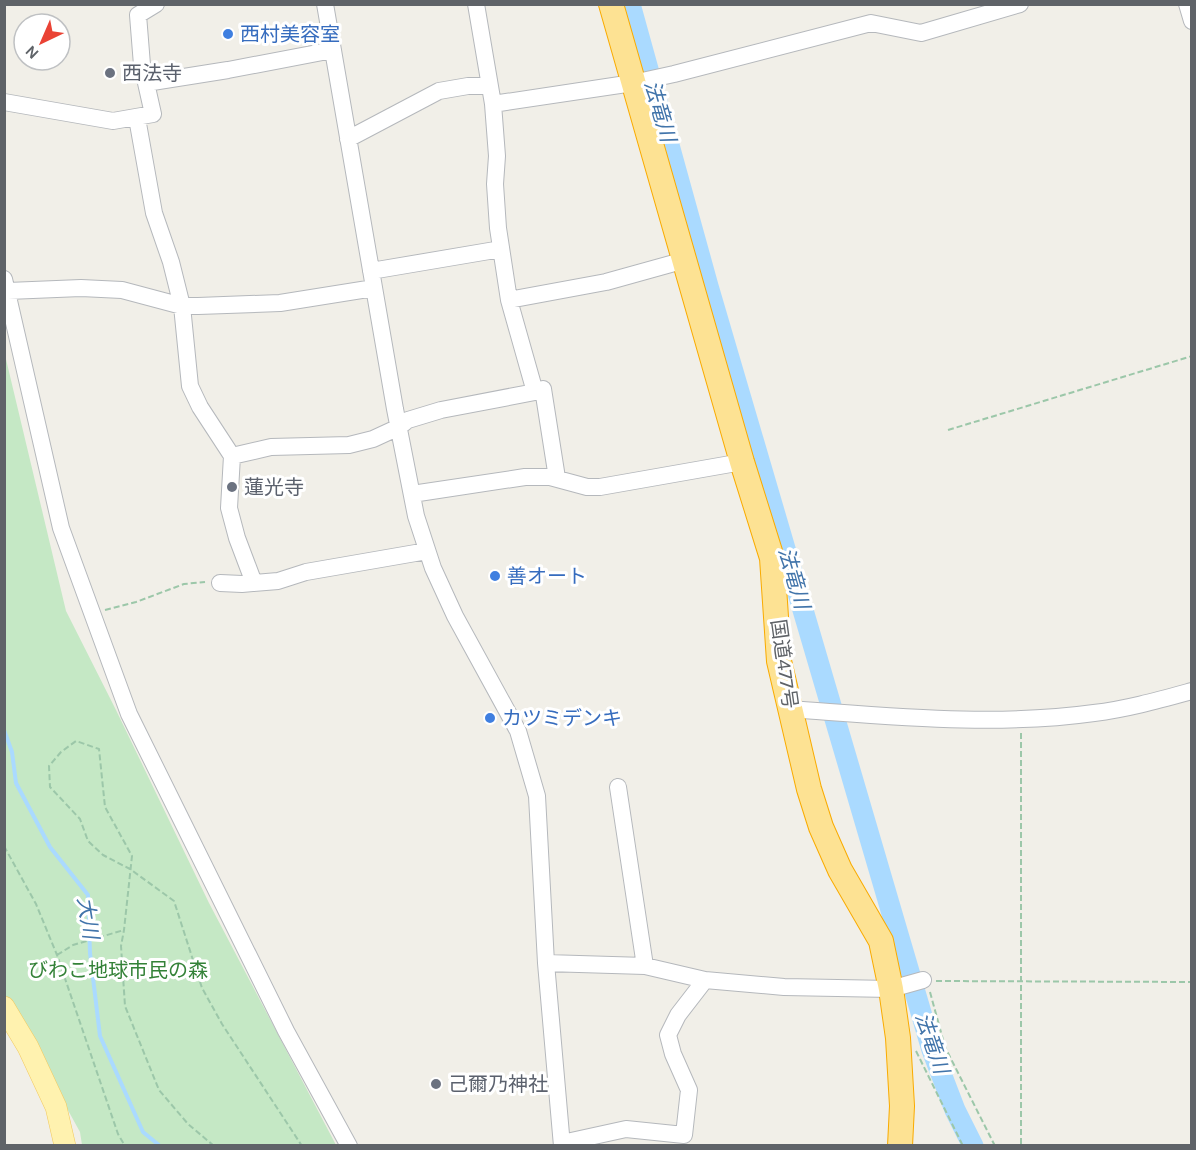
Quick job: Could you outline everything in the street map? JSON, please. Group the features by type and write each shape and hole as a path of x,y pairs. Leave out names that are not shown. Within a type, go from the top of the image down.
{"highway":[{"name":"国道477号","path":"611,4 742,462 772,558 779,661 809,789 821,827 840,870 881,941 894,989 902,1106 900,1146"}],"main road":[{"path":"4,1007 28,1047 56,1107 65,1146"}],"street":[{"path":"4,102 113,121 153,114 142,65 138,15 156,4"},
{"path":"326,4 399,427 412,494 427,551 455,616 518,730 537,796 546,963 562,1144 626,1129 684,1140 689,1090 673,1054 668,1035 678,1015 705,980"},
{"path":"476,4 488,86 493,104 495,184 501,249 509,300 535,392"},
{"path":"493,104 633,83 871,23 921,33 1020,4"},
{"path":"1187,4 1191,21"},
{"path":"146,83 333,50"},
{"path":"348,139 439,91 468,86 488,86"},
{"path":"137,118 154,213 171,262 182,306 190,386 232,456 229,508 237,538 254,583"},
{"path":"350,1146 286,1031 129,714 61,528 6,285 122,290 182,306 280,303 501,249"},
{"path":"509,300 606,282 685,260"},
{"path":"232,456 271,447 349,445 373,439 399,427 408,420 441,410 543,389 557,478"},
{"path":"412,494 525,477 550,477 587,487 600,487 742,462"},
{"path":"220,583 279,581 306,572 427,551"},
{"path":"789,709 918,718 1021,718 1095,713 1137,706 1191,691"},
{"path":"618,787 645,966"},
{"path":"546,963 645,966 705,980 784,987 894,989 925,980"}],"path":[{"path":"948,430 1191,356"},
{"path":"91,614 135,602 184,584 220,583"},
{"path":"1021,718 1021,1146"},
{"path":"214,1146 188,1124 159,1090 125,1006 121,946 124,930 130,869 132,856 105,807 99,750 76,741 61,752 49,766 50,787 80,819 88,842 103,855 130,869 174,902 202,988 222,1024 302,1146"},
{"path":"4,846 36,904 57,955 118,1134 125,1146"},
{"path":"57,955 73,945 124,930"},
{"path":"995,1146 945,1047 925,980 1191,982"},
{"path":"913,1044 963,1146"}],"green space":[{"name":"びわこ地球市民の森","path":"5,355 66,611 209,903 336,1145 82,1145 80,1132 5,996"}],"waterway":[{"name":"法竜川","path":"630,4 708,286 932,1050 955,1110 973,1146"},
{"name":"大川","path":"4,615 4,621"},
{"name":"大川","path":"4,730 12,752 16,783 50,847 88,895 90,953 100,1036 143,1132 160,1146"}],"place":[{"name":"西村美容室","path":"228,34"},
{"name":"西法寺","path":"110,73"},
{"name":"蓮光寺","path":"232,487"},
{"name":"善オート","path":"495,576"},
{"name":"カツミデンキ","path":"490,718"},
{"name":"己爾乃神社","path":"436,1084"}]}
